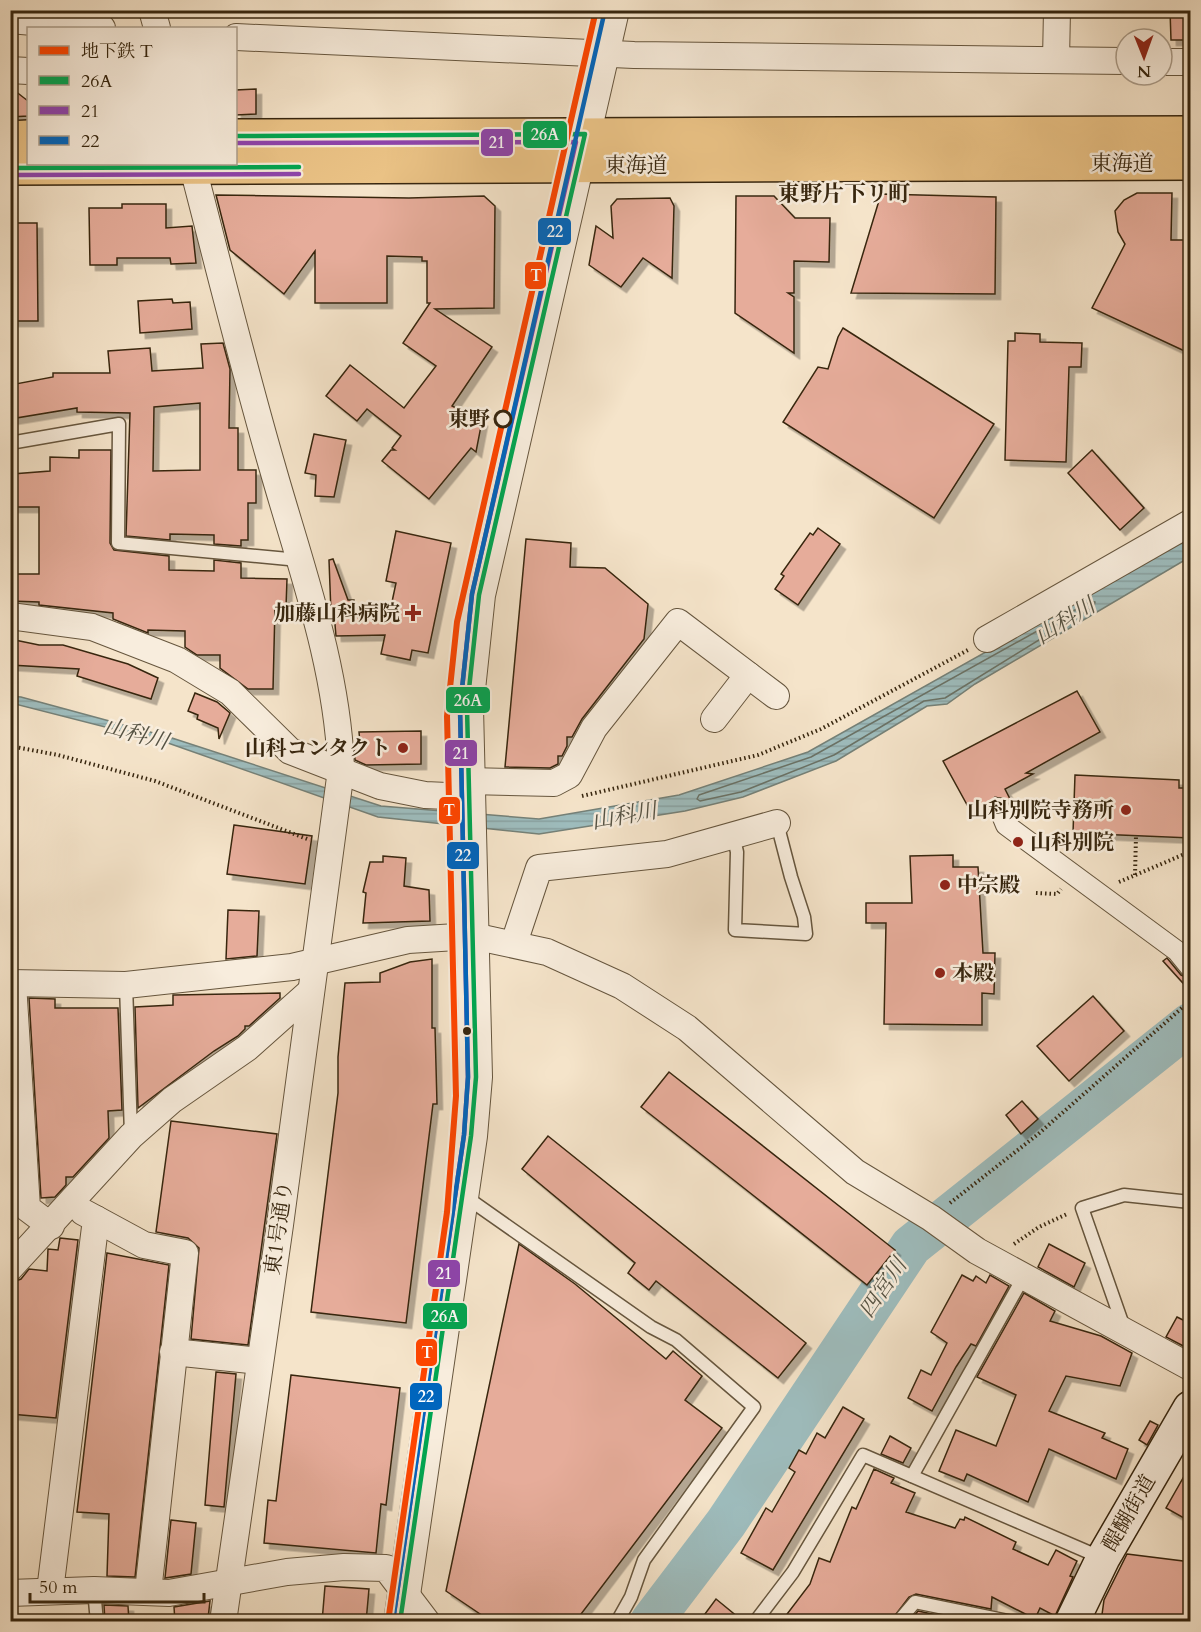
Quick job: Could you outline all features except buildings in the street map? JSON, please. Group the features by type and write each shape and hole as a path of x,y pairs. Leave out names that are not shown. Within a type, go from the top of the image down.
{"highway":[{"name":"東海道","path":"237,163 581,149 1191,134"},
{"name":"東海道","path":"237,136 581,149 1191,163"},
{"path":"10,138 27,137"},
{"name":"東海道","path":"10,168 192,165"}],"main road":[{"name":"醍醐街道","path":"1072,1622 1103,1558 1191,1408"}],"street":[{"path":"152,10 157,27"},
{"path":"402,1607 462,1194 476,1077 467,708 471,651 479,595 613,10"},
{"path":"1056,60 1057,10"},
{"path":"10,20 90,27"},
{"path":"237,37 604,54 1114,61"},
{"path":"1174,62 1191,62"},
{"path":"10,70 27,71"},
{"name":"東1号通り","path":"192,165 255,408 325,658 340,726 340,775 223,1622"},
{"path":"987,639 1191,523"},
{"path":"10,616 92,627 177,660 230,692 290,751 340,775 425,795 469,794 554,783 569,775 594,728 678,622 776,696"},
{"path":"714,719 748,675"},
{"path":"999,808 1006,825 1177,951 1191,967"},
{"path":"514,943 539,867 667,854 777,823"},
{"path":"51,1226 27,1208 12,983 126,985 292,967 408,940 473,936 514,943 547,952 622,986 687,1028 855,1172 931,1218 992,1259 1191,1367"},
{"path":"10,1268 51,1226 131,1136 172,1100 247,1048 311,991"},
{"path":"70,1205 144,1245 185,1253 148,1592"},
{"path":"50,1591 96,1219"},
{"path":"173,1352 260,1361"},
{"path":"10,1593 94,1590 169,1593 230,1580 287,1572 386,1568 402,1607 427,1622"}],"lane":[{"path":"10,443 119,424 118,543 299,560"},
{"path":"733,835 737,852 735,930 806,934 804,917 777,823"},
{"path":"126,985 131,1136"},
{"path":"462,1194 651,1327 676,1340 754,1407 644,1560 631,1597 617,1622"},
{"path":"1125,1332 1082,1208 1124,1195 1191,1202"},
{"path":"912,1476 1024,1276"},
{"path":"755,1622 793,1572 863,1455 1103,1558"},
{"path":"94,1590 97,1622"},
{"path":"898,1622 915,1602 1013,1622"}],"path":[{"path":"579,796 591,796 758,755 821,729 987,639"},
{"path":"10,746 154,781 331,841"},
{"path":"1135,875 1136,836"},
{"path":"1096,892 1187,853 1187,848"},
{"path":"931,1218 1037,1135 1191,1001"},
{"path":"992,1259 1040,1227 1082,1208"}],"water":[{"name":"山科川","path":"1190,537 1190,557 975,684 947,704 927,706 836,761 743,797 685,811 539,834 378,817 168,743 11,703 10,696 172,738 381,806 539,819 679,795 808,752"}],"waterway":[{"name":"四宮川","path":"651,1622 726,1523 911,1246 1190,1024"}],"metro line":[{"name":"T","path":"388,1622 447,1212 456,1096 447,716 457,622 596,10"}],"transit line":[{"name":"22","path":"393,1621 464,1135 468,1077 460,708 472,594 605,10"},
{"name":"26A","path":"237,136 585,134 479,595 467,708 476,1077 471,1136 400,1622"},
{"name":"21","path":"237,143 576,142 472,594 460,708 468,1077 464,1135 393,1621"},
{"name":"26A","path":"10,168 299,167"},
{"name":"21","path":"10,175 299,174"}],"place":[{"name":"東野","path":"503,419"},
{"name":"加藤山科病院","path":"413,613"},
{"name":"山科コンタクト","path":"403,748"},
{"name":"山科別院寺務所","path":"1126,810"},
{"name":"山科別院","path":"1018,842"},
{"name":"中宗殿","path":"945,885"},
{"name":"本殿","path":"940,973"}],"district":[{"name":"東野片下リ町","path":"844,194"}]}
